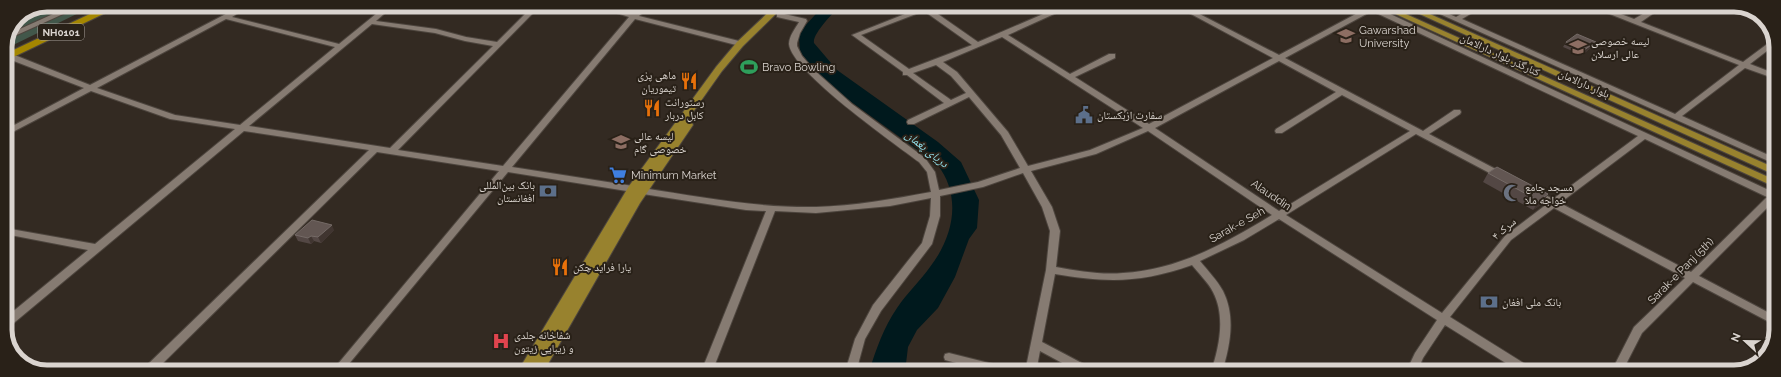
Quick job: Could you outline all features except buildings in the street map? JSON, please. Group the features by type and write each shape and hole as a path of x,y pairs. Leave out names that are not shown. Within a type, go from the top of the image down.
{"highway":[{"name":"NH0101","path":"12,55 102,12"}],"main road":[{"path":"528,365 638,190 719,69 740,44 778,12"},
{"path":"541,365 638,190 731,64 778,12"},
{"name":"بلوار دارالامان","path":"1388,12 1769,181"},
{"name":"بلوار دارالامان","path":"1419,12 1769,169"}],"street":[{"path":"15,34 64,12"},
{"path":"12,129 235,12"},
{"path":"12,318 339,46 382,12"},
{"path":"392,151 531,12"},
{"path":"620,12 740,44"},
{"path":"342,365 504,169 634,16 639,12"},
{"path":"784,12 803,21 793,39 794,49 800,60 828,88 922,160 931,172 938,194 935,216 927,244 877,308 860,339 852,365"},
{"path":"910,12 856,35 906,73 950,103"},
{"path":"929,12 977,45"},
{"path":"906,73 937,62 1056,12"},
{"path":"1191,12 1512,182"},
{"path":"12,59 173,117 746,207 816,210 861,207 938,194 980,185 1026,170 1093,152 1149,128 1363,12"},
{"name":"کنارگذر بلوار دارالامان","path":"1387,12 1769,193"},
{"name":"کنارگذر بلوار دارالامان","path":"1440,12 1769,158"},
{"path":"1457,19 1469,12"},
{"path":"1609,12 1769,74"},
{"path":"1635,22 1651,12"},
{"path":"225,17 339,46"},
{"path":"370,22 436,31 465,39 498,44"},
{"name":"Alauddin","path":"1002,34 1149,128 1279,215 1518,365"},
{"path":"1676,117 1769,46"},
{"path":"1069,76 1112,56"},
{"path":"937,62 954,74 971,92 1004,134 1047,207 1055,231 1051,270 1032,365"},
{"path":"911,122 971,92"},
{"path":"1279,131 1342,92"},
{"name":"Sarak-e Seh","path":"1051,270 1080,275 1123,277 1154,271 1194,260 1233,244 1419,132 1457,112"},
{"name":"سرک ۴","path":"1414,365 1444,318 1508,238 1645,135"},
{"path":"154,365 375,149"},
{"path":"1526,189 1769,318"},
{"name":"Sarak-e Panj (5th)","path":"1620,365 1638,330 1769,202"},
{"path":"709,365 770,209"},
{"path":"12,233 97,248"},
{"path":"1194,260 1219,295 1225,319 1226,339 1218,365"},
{"path":"1037,344 1076,365"},
{"path":"948,357 981,365"}],"green space":[{"path":"47,12 81,12 12,45 15,34 22,22 34,15"}],"water":[{"name":"دریای پغمان","path":"818,12 835,12 816,34 814,43 837,70 938,142 961,162 979,200 977,228 969,239 955,277 938,308 917,330 908,347 906,365 871,365 881,338 892,315 930,267 945,242 952,216 950,189 945,176 937,164 825,83 800,52 799,36 805,26"}],"place":[{"name":"Gawarshad University","path":"1346,36"},
{"name":"لیسه خصوصی عالی ارسلان","path":"1578,47"},
{"name":"Bravo Bowling","path":"749,67"},
{"name":"ماهی پزی تیموریان","path":"689,81"},
{"name":"رستورانت کابل دربار","path":"652,108"},
{"name":"سفارت ازبکستان","path":"1084,115"},
{"name":"لیسه عالی خصوصی گام","path":"621,142"},
{"name":"Minimum Market","path":"618,175"},
{"name":"بانک بین‌المللی افغانستان","path":"548,191"},
{"name":"مسجد جامع خواجه ملا","path":"1512,193"},
{"name":"یارا فراید چکن","path":"560,267"},
{"name":"بانک ملی افغان","path":"1489,302"},
{"name":"شفاخانه جلدی و زیبایی زیتون","path":"501,341"}]}
